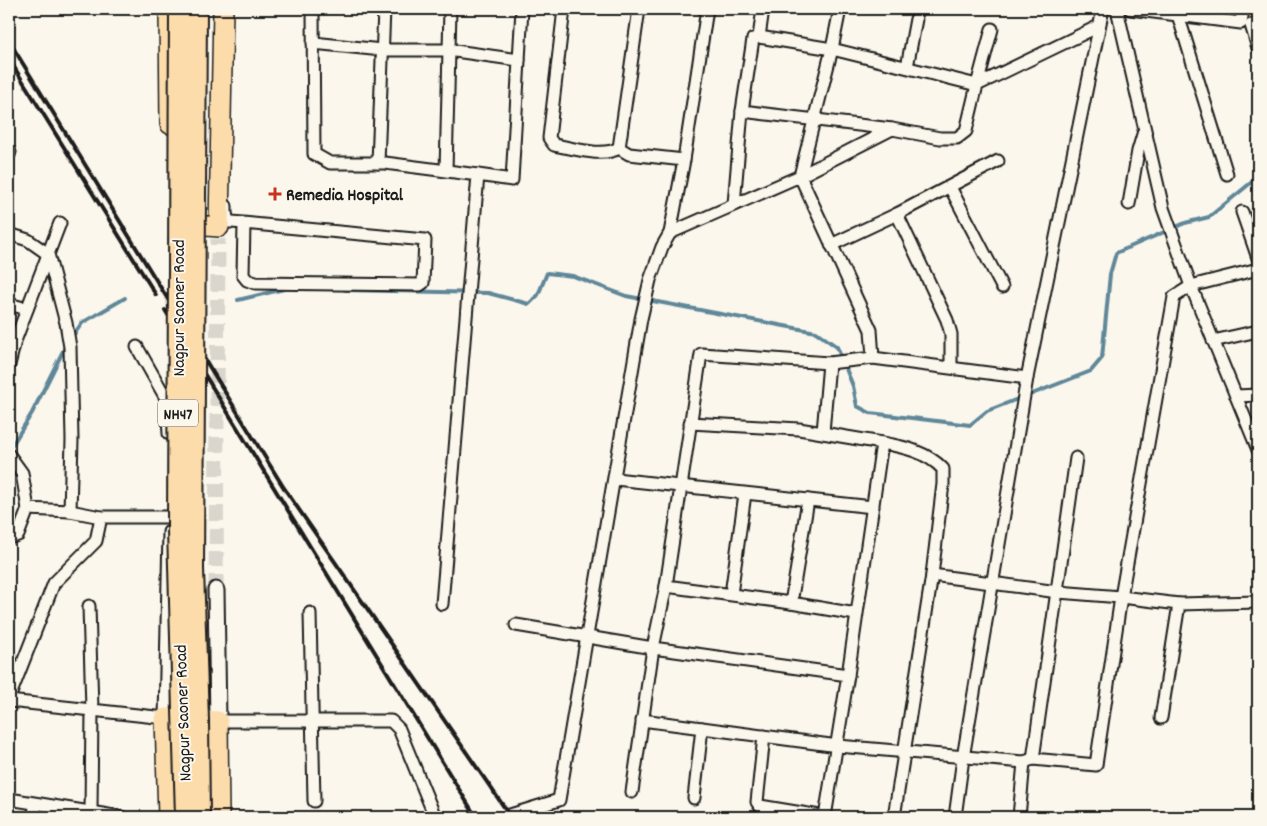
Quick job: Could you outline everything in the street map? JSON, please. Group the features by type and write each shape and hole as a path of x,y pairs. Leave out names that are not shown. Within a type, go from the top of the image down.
{"highway":[{"name":"Nagpur Saoner Road","path":"180,9 178,530 186,817"},
{"name":"Nagpur Saoner Road","path":"196,9 193,569 199,817"}],"main road":[{"path":"169,9 170,217 174,223 218,233 222,9"},
{"path":"168,817 165,718 218,721 219,817"}],"street":[{"path":"313,9 314,154 330,163 378,163 512,180 522,9"},
{"path":"378,163 384,9"},
{"path":"446,171 450,9"},
{"path":"564,9 549,138 554,145 604,154 619,148"},
{"path":"619,148 639,9"},
{"path":"510,814 559,800 642,319 650,280 662,247 670,233 684,160 707,9"},
{"path":"759,37 763,9"},
{"path":"840,9 832,49 800,176 871,330 873,358"},
{"path":"955,817 1028,378 1103,9"},
{"path":"1116,9 1163,208 1191,286 1258,450"},
{"path":"1130,9 1159,11 1250,25"},
{"path":"1243,9 1258,48"},
{"path":"1178,15 1227,174"},
{"path":"908,67 916,19"},
{"path":"734,204 742,111 753,39 759,37 832,49 976,85 1099,26"},
{"path":"742,111 892,129 940,138 957,138 966,132 976,85 992,29"},
{"path":"313,43 382,50 448,50 519,60"},
{"path":"670,233 800,176 892,129"},
{"path":"1129,204 1138,151 1145,129"},
{"path":"619,148 629,154 684,160"},
{"path":"220,149 228,169 228,222 425,240 423,283 420,285 255,283 247,280 243,275 244,224"},
{"path":"831,245 897,214 998,161"},
{"path":"442,604 478,175"},
{"path":"950,187 1002,287"},
{"path":"1242,212 1258,258"},
{"path":"897,214 947,320 951,334 951,367"},
{"path":"9,365 15,341 60,223"},
{"path":"9,234 28,240 48,254 68,335 70,347 72,440 70,511"},
{"path":"642,720 838,746 964,758 1096,766 1121,597 1174,297 1191,286 1258,269"},
{"path":"9,304 27,309"},
{"path":"1213,340 1258,331"},
{"path":"101,517 96,541 54,583 9,699 165,718 170,435 167,400 137,347"},
{"path":"632,792 653,648 666,586 701,354 828,363 873,358 1028,378"},
{"path":"823,432 828,363"},
{"path":"1236,396 1258,395"},
{"path":"690,423 799,429 907,447 935,460 943,469 943,484 932,575 894,817"},
{"path":"764,736 757,802 760,806 826,817 882,443"},
{"path":"9,454 22,473 28,509 18,535 9,538"},
{"path":"1019,817 1058,592 1076,458"},
{"path":"615,479 680,488 872,507"},
{"path":"731,594 746,494"},
{"path":"791,603 808,500"},
{"path":"28,509 70,511 101,517 169,516"},
{"path":"932,575 1058,592 1179,604 1258,602"},
{"path":"666,586 731,594 856,614"},
{"path":"216,590 218,721 391,721 399,729 435,817"},
{"path":"1161,718 1179,604"},
{"path":"89,606 92,709 91,813"},
{"path":"310,613 314,801"},
{"path":"516,624 653,648 848,675"},
{"path":"694,798 702,728"},
{"path":"9,799 121,817"},
{"path":"33,817 36,804"}],"waterway":[{"path":"1027,396 1091,371 1102,358 1110,274 1116,253 1185,223 1209,217 1258,177"},
{"path":"345,290 488,293 529,304 538,295 547,273 573,276 626,296 816,332 837,347 853,386 857,406 870,413 970,425 987,411 1020,398"},
{"path":"238,300 288,288"},
{"path":"72,337 82,323 125,298"},
{"path":"9,450 32,413 66,345"}],"tunnel":[{"path":"216,590 218,239"}],"railway":[{"path":"9,41 284,488 511,817"},
{"path":"9,59 156,295"},
{"path":"165,310 476,817"}],"place":[{"name":"Remedia Hospital","path":"275,194"}]}
